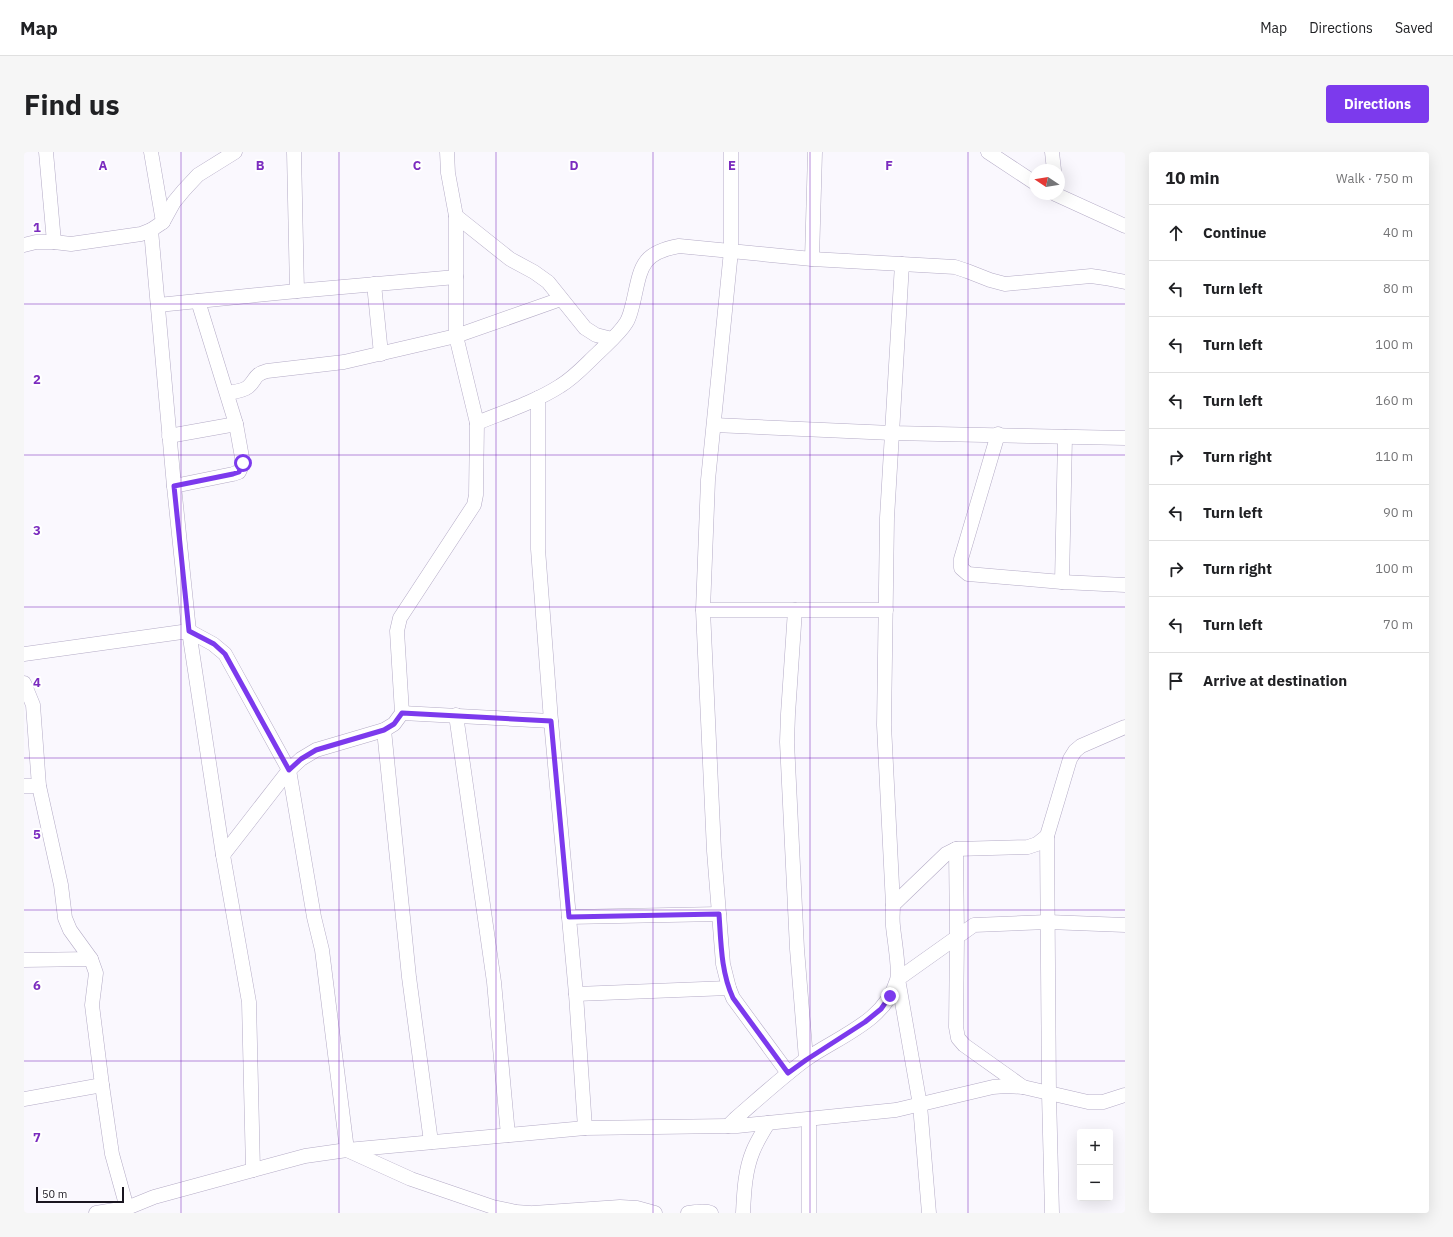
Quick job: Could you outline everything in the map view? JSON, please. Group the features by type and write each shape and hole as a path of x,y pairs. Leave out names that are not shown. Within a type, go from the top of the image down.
{"street":[{"path":"46,152 54,242"},
{"path":"151,152 163,222"},
{"path":"24,245 36,242 71,244 142,234 163,222 174,202 198,175 235,152"},
{"path":"294,152 297,291"},
{"path":"223,855 289,770 301,759 316,750 384,730 394,724 402,713 397,631 400,618 474,505 476,495 477,423 456,336 456,216 448,173 447,152"},
{"path":"731,152 731,251 708,480 703,610 714,851 723,964 729,988 733,998 788,1073"},
{"path":"812,259 815,152"},
{"path":"988,152 1029,179"},
{"path":"1052,152 1053,164"},
{"path":"1065,199 1125,226"},
{"path":"456,216 510,259 534,272 548,282 585,328 596,335 612,339"},
{"path":"151,230 169,436 189,631 223,855 249,1002 253,1170"},
{"path":"477,423 538,398 572,378 612,339 626,323 643,266 652,255 664,249 679,246 812,259 954,268 1005,284 1091,276 1125,282"},
{"path":"902,264 887,518 884,725 893,923 898,979 920,1105 929,1213"},
{"path":"158,305 456,277"},
{"path":"374,284 381,354"},
{"path":"227,393 244,389 249,386 254,378 260,373 267,371 344,362 456,336 561,299"},
{"path":"174,486 239,472 243,463 236,424 198,301"},
{"path":"538,398 538,549 551,721 576,994 585,1128"},
{"path":"169,436 236,424"},
{"path":"714,424 892,433 998,434 1125,438"},
{"path":"998,434 961,559 961,568 968,574 1062,582 1125,585"},
{"path":"1062,582 1065,437"},
{"path":"703,610 886,610"},
{"path":"795,610 787,742 798,949 806,1060"},
{"path":"24,654 189,631 214,644 225,654 289,770 314,917 322,950 347,1150"},
{"path":"24,684 33,705 39,786 61,885 65,918 70,930 92,959 96,973 92,1005 102,1085 112,1154 126,1211"},
{"path":"402,713 551,721"},
{"path":"456,715 494,982 508,1135"},
{"path":"1052,1213 1049,1094 1047,836 1070,759 1075,751 1081,746 1125,726"},
{"path":"384,730 409,977 431,1142"},
{"path":"24,786 39,786"},
{"path":"893,905 946,854 956,849 1028,847 1037,844 1047,836"},
{"path":"956,849 958,937 956,1027 958,1038 964,1045 1023,1087"},
{"path":"569,917 719,914"},
{"path":"728,1126 788,1073 865,1022 881,1009 890,996 898,979 974,925 1048,922 1125,925"},
{"path":"24,960 92,959"},
{"path":"576,994 729,988"},
{"path":"24,1099 102,1085"},
{"path":"96,1213 126,1211 154,1197 305,1156 347,1150 585,1128 737,1126 768,1123 896,1110 993,1087 1006,1086 1023,1087 1088,1102 1103,1102 1125,1095"},
{"path":"809,1118 809,1213"},
{"path":"743,1213 744,1185 748,1164 753,1149 768,1123"},
{"path":"347,1150 411,1179 492,1207 530,1213"},
{"path":"533,1213 620,1207 638,1208 655,1213"},
{"path":"688,1213 711,1213"}],"route":[{"path":"243,463 239,472 174,486 189,631 214,644 225,654 289,770 301,759 316,750 384,730 394,724 402,713 551,721 569,917 719,914 723,964 733,998 788,1073 865,1022 881,1009 890,996"}]}
